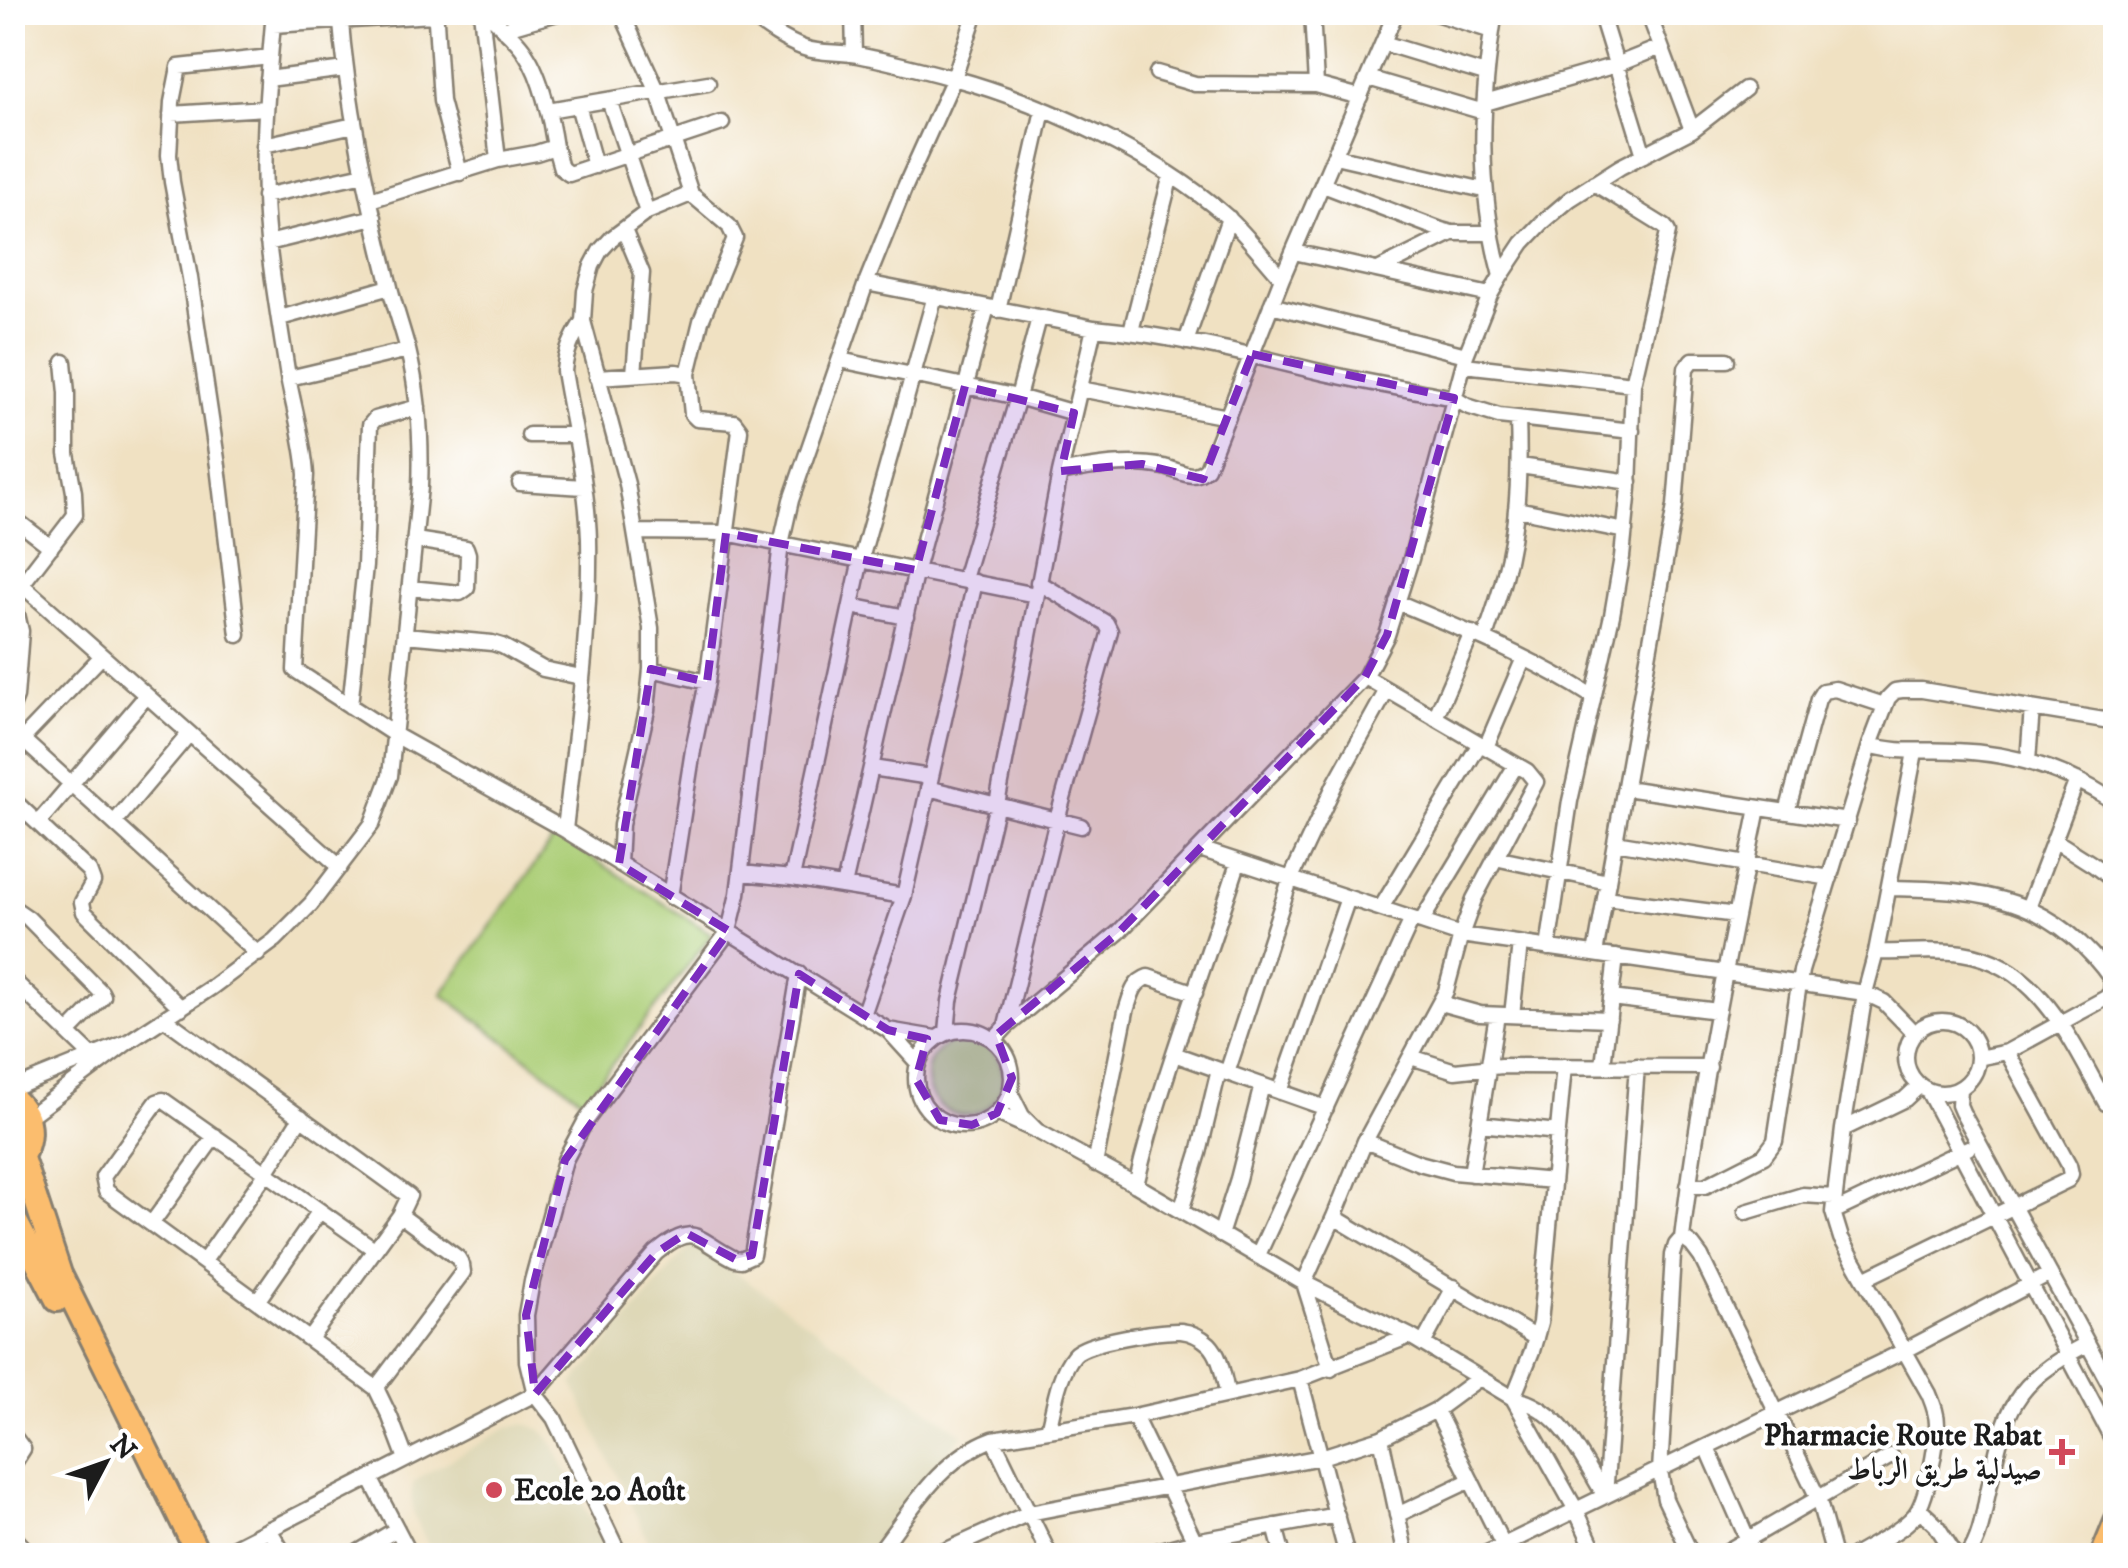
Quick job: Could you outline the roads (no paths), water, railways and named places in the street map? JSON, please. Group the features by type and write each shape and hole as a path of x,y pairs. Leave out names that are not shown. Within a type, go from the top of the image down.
{"main road":[{"path":"12,1098 28,1118 28,1145 17,1163 53,1276 184,1556"},
{"path":"12,1214 53,1276 199,1556"},
{"path":"2102,1556 2116,1522"}],"street":[{"path":"484,12 530,59 548,110 560,168 569,174 722,123"},
{"path":"484,12 498,160"},
{"path":"503,29 562,12"},
{"path":"621,12 657,90 691,194 729,226 735,238 701,321 688,374 692,414 698,419 734,422 740,430 707,682 670,896"},
{"path":"744,12 800,47 854,54 954,78 1043,110 1126,149 1229,218 1282,278"},
{"path":"853,12 854,54"},
{"path":"620,1556 554,1418 535,1394 526,1361 526,1315 539,1252 566,1160 585,1122 729,931 735,913 780,544 791,500 866,282 954,78 976,12"},
{"path":"1312,12 1316,85"},
{"path":"1060,473 1111,464 1142,464 1195,476 1208,468 1282,278 1396,12"},
{"path":"1432,12 1492,32"},
{"path":"1496,12 1485,74 1484,190 1501,276"},
{"path":"1600,12 1644,155"},
{"path":"1648,12 1692,130"},
{"path":"460,172 441,101 435,18 429,15 274,19 264,196 288,378 306,475 294,670 395,735 565,830 864,1014 888,1030 918,1064"},
{"path":"12,1089 96,1060 165,1019 258,954 311,904 372,824 390,776 422,444 408,350 354,125 340,17"},
{"path":"1383,43 1485,74"},
{"path":"1368,78 1484,108 1661,48"},
{"path":"238,636 218,466 169,155 179,67 270,57"},
{"path":"268,79 344,69"},
{"path":"1157,73 1196,84 1316,85 1360,97"},
{"path":"548,110 708,83"},
{"path":"994,1040 1119,932 1364,677 1388,634 1465,360 1490,295 1523,243 1594,182 1692,130 1745,89"},
{"path":"609,100 647,212"},
{"path":"578,105 595,166"},
{"path":"172,114 266,108"},
{"path":"844,886 916,570 965,386 992,309 1043,110"},
{"path":"264,145 354,125"},
{"path":"370,200 498,160 556,147"},
{"path":"1335,156 1484,190"},
{"path":"264,196 364,174"},
{"path":"1131,332 1170,175"},
{"path":"1548,948 1570,800 1612,615 1630,482 1633,384 1667,229 1594,182"},
{"path":"1323,185 1452,233 1490,233"},
{"path":"619,864 621,826 647,710 651,628 626,484 584,321 584,291 592,266 612,238 647,212 691,194"},
{"path":"268,243 374,217"},
{"path":"1186,342 1229,218"},
{"path":"624,230 642,273 634,374"},
{"path":"1378,270 1452,233"},
{"path":"1294,252 1490,295"},
{"path":"866,282 1039,318 1252,354 1454,398 1476,409 1518,419 1632,431"},
{"path":"280,318 390,286"},
{"path":"792,878 861,560 934,296"},
{"path":"1271,305 1465,360 1633,384"},
{"path":"864,1014 904,896 970,580 1039,318"},
{"path":"565,830 581,677 589,540 564,371 566,352 584,321"},
{"path":"888,1030 941,1035 964,1029 994,1040 1004,1051 1012,1078 1010,1092 997,1113 972,1125 940,1120 919,1096 916,1080 926,1048 941,1035 997,804 1060,473 1094,328"},
{"path":"288,378 408,350"},
{"path":"840,360 1018,396 1074,413"},
{"path":"1595,954 1675,506 1686,368 1692,360 1727,360"},
{"path":"13,699 21,630 15,589 75,515 67,454 64,362"},
{"path":"597,377 688,374"},
{"path":"1080,389 1228,417"},
{"path":"350,706 366,566 370,425 375,418 418,408"},
{"path":"1436,718 1504,578 1518,510 1518,419"},
{"path":"529,435 575,435"},
{"path":"1520,466 1630,482"},
{"path":"520,482 584,486"},
{"path":"1518,510 1624,531"},
{"path":"12,517 51,548"},
{"path":"636,532 726,532 970,580 1037,589 1106,623 1110,631 1006,1027"},
{"path":"410,588 460,594 466,588 466,548 415,540"},
{"path":"15,589 101,657 340,867"},
{"path":"1398,602 1524,658 1592,696"},
{"path":"851,606 906,616"},
{"path":"405,634 492,642 543,669 581,677"},
{"path":"101,657 17,745 71,784 258,954"},
{"path":"1382,908 1482,746 1524,658"},
{"path":"651,669 707,682"},
{"path":"1331,1369 1304,1284 1365,1141 1440,1004 1474,900 1536,782 1516,765 1364,677"},
{"path":"1787,812 1822,691 1835,688 1884,705"},
{"path":"1688,1186 1710,1184 1764,1156 1773,1147 1798,983 1870,745 1884,705 1895,692 1912,689 2110,721"},
{"path":"1181,1211 1223,1071 1290,880 1336,782 1387,690"},
{"path":"38,823 146,696"},
{"path":"2028,761 2032,708"},
{"path":"114,823 189,734"},
{"path":"1870,745 1893,751 1970,751 2028,761 2077,780 2116,803"},
{"path":"1854,1556 1905,1524 1920,1508 1938,1422 1929,1394 1840,1238 1833,1204 1865,994 1890,888 1915,752"},
{"path":"1258,1255 1416,920 1516,765"},
{"path":"872,768 1081,826"},
{"path":"2028,908 2077,780"},
{"path":"1625,788 1848,821"},
{"path":"12,798 92,876 93,882 82,902 84,912 180,1008"},
{"path":"1692,1556 1665,1500 1660,1471 1673,1255 1682,1238 1724,973 1758,808"},
{"path":"2054,840 2116,882"},
{"path":"1615,842 1830,878"},
{"path":"1200,849 1461,935 1865,994 1884,1002 1914,1033"},
{"path":"1495,858 1608,882"},
{"path":"1136,1185 1174,1054 1238,862"},
{"path":"740,874 904,896"},
{"path":"1890,888 1973,891 2028,908 2067,932 2112,980 2109,995 2007,1052 1978,1058"},
{"path":"1280,1092 1348,898"},
{"path":"1605,898 1736,915"},
{"path":"12,908 28,918 102,992 100,1000 68,1033"},
{"path":"1472,1174 1490,1067 1520,944"},
{"path":"1876,952 1967,954 2011,972 2047,1002 2106,1104"},
{"path":"1602,1065 1616,957"},
{"path":"216,1556 535,1394 656,1253 674,1238 697,1236 734,1259 752,1255 799,974"},
{"path":"1095,1164 1134,987 1148,977 1195,993"},
{"path":"12,979 96,1060"},
{"path":"1611,998 1718,1012"},
{"path":"1440,1004 1480,1014 1608,1018"},
{"path":"165,1019 409,1196 400,1215 310,1339"},
{"path":"1944,1021 1972,1037 1978,1058 1973,1076 1960,1088 1944,1094 1924,1088 1912,1079 1905,1060 1914,1033 1933,1022 1944,1021"},
{"path":"1864,1279 2066,1182 2071,1174 2068,1165 2007,1052"},
{"path":"1174,1054 1326,1108"},
{"path":"1411,1057 1455,1071 1602,1065 1708,1067"},
{"path":"28,1118 96,1060"},
{"path":"1513,1398 1536,1338 1542,1307 1564,1066"},
{"path":"1605,1496 1638,1066"},
{"path":"1220,1234 1262,1085"},
{"path":"1843,1130 1924,1088"},
{"path":"1924,1088 2116,1446"},
{"path":"1960,1088 1959,1105 2116,1396"},
{"path":"1010,1092 1015,1105 1036,1131"},
{"path":"374,1250 163,1100 103,1178 106,1191 376,1388 406,1460"},
{"path":"997,1113 1136,1185 1304,1284 1416,1340 1478,1379 1552,1416 1605,1496"},
{"path":"204,1261 301,1118"},
{"path":"1480,1124 1558,1132"},
{"path":"152,1223 216,1136"},
{"path":"1365,1141 1436,1168 1553,1180"},
{"path":"1746,1212 1803,1195 1833,1204 1978,1142"},
{"path":"258,1300 319,1212"},
{"path":"376,1388 463,1272 458,1258 400,1215"},
{"path":"1334,1218 1536,1338"},
{"path":"1682,1238 1701,1257 1818,1498 1834,1556"},
{"path":"1481,1556 1777,1414 2050,1274"},
{"path":"883,1554 938,1476 975,1446 993,1438 1134,1416 1331,1369 1416,1340 1454,1287"},
{"path":"1048,1430 1062,1381 1076,1353 1103,1342 1181,1331 1200,1337 1218,1356 1228,1395"},
{"path":"1968,1556 1979,1534 2000,1436 2013,1404 2038,1376 2088,1344"},
{"path":"1300,1379 1346,1556"},
{"path":"934,1556 1029,1513 1321,1457 1381,1438 1436,1410 1478,1379"},
{"path":"1513,1398 1576,1510 1597,1556"},
{"path":"1436,1410 1503,1545"},
{"path":"1134,1416 1198,1548"},
{"path":"12,1434 24,1449 12,1466"},
{"path":"993,1438 1050,1556"},
{"path":"1381,1438 1406,1556"},
{"path":"1707,1447 1755,1556"},
{"path":"1719,1556 1891,1456"},
{"path":"370,1478 411,1556"},
{"path":"1398,1515 1471,1480"},
{"path":"1920,1508 1936,1524 1956,1556"},
{"path":"1139,1556 1198,1548 1274,1526 1337,1516"},
{"path":"1274,1526 1283,1556"},
{"path":"269,1529 285,1556"},
{"path":"352,1556 397,1529"},
{"path":"12,1535 31,1556"}],"place":[{"name":"Pharmacie Route Rabat صيدلية طريق الرباط","path":"2062,1452"},
{"name":"Ecole 20 Août","path":"494,1490"}]}
